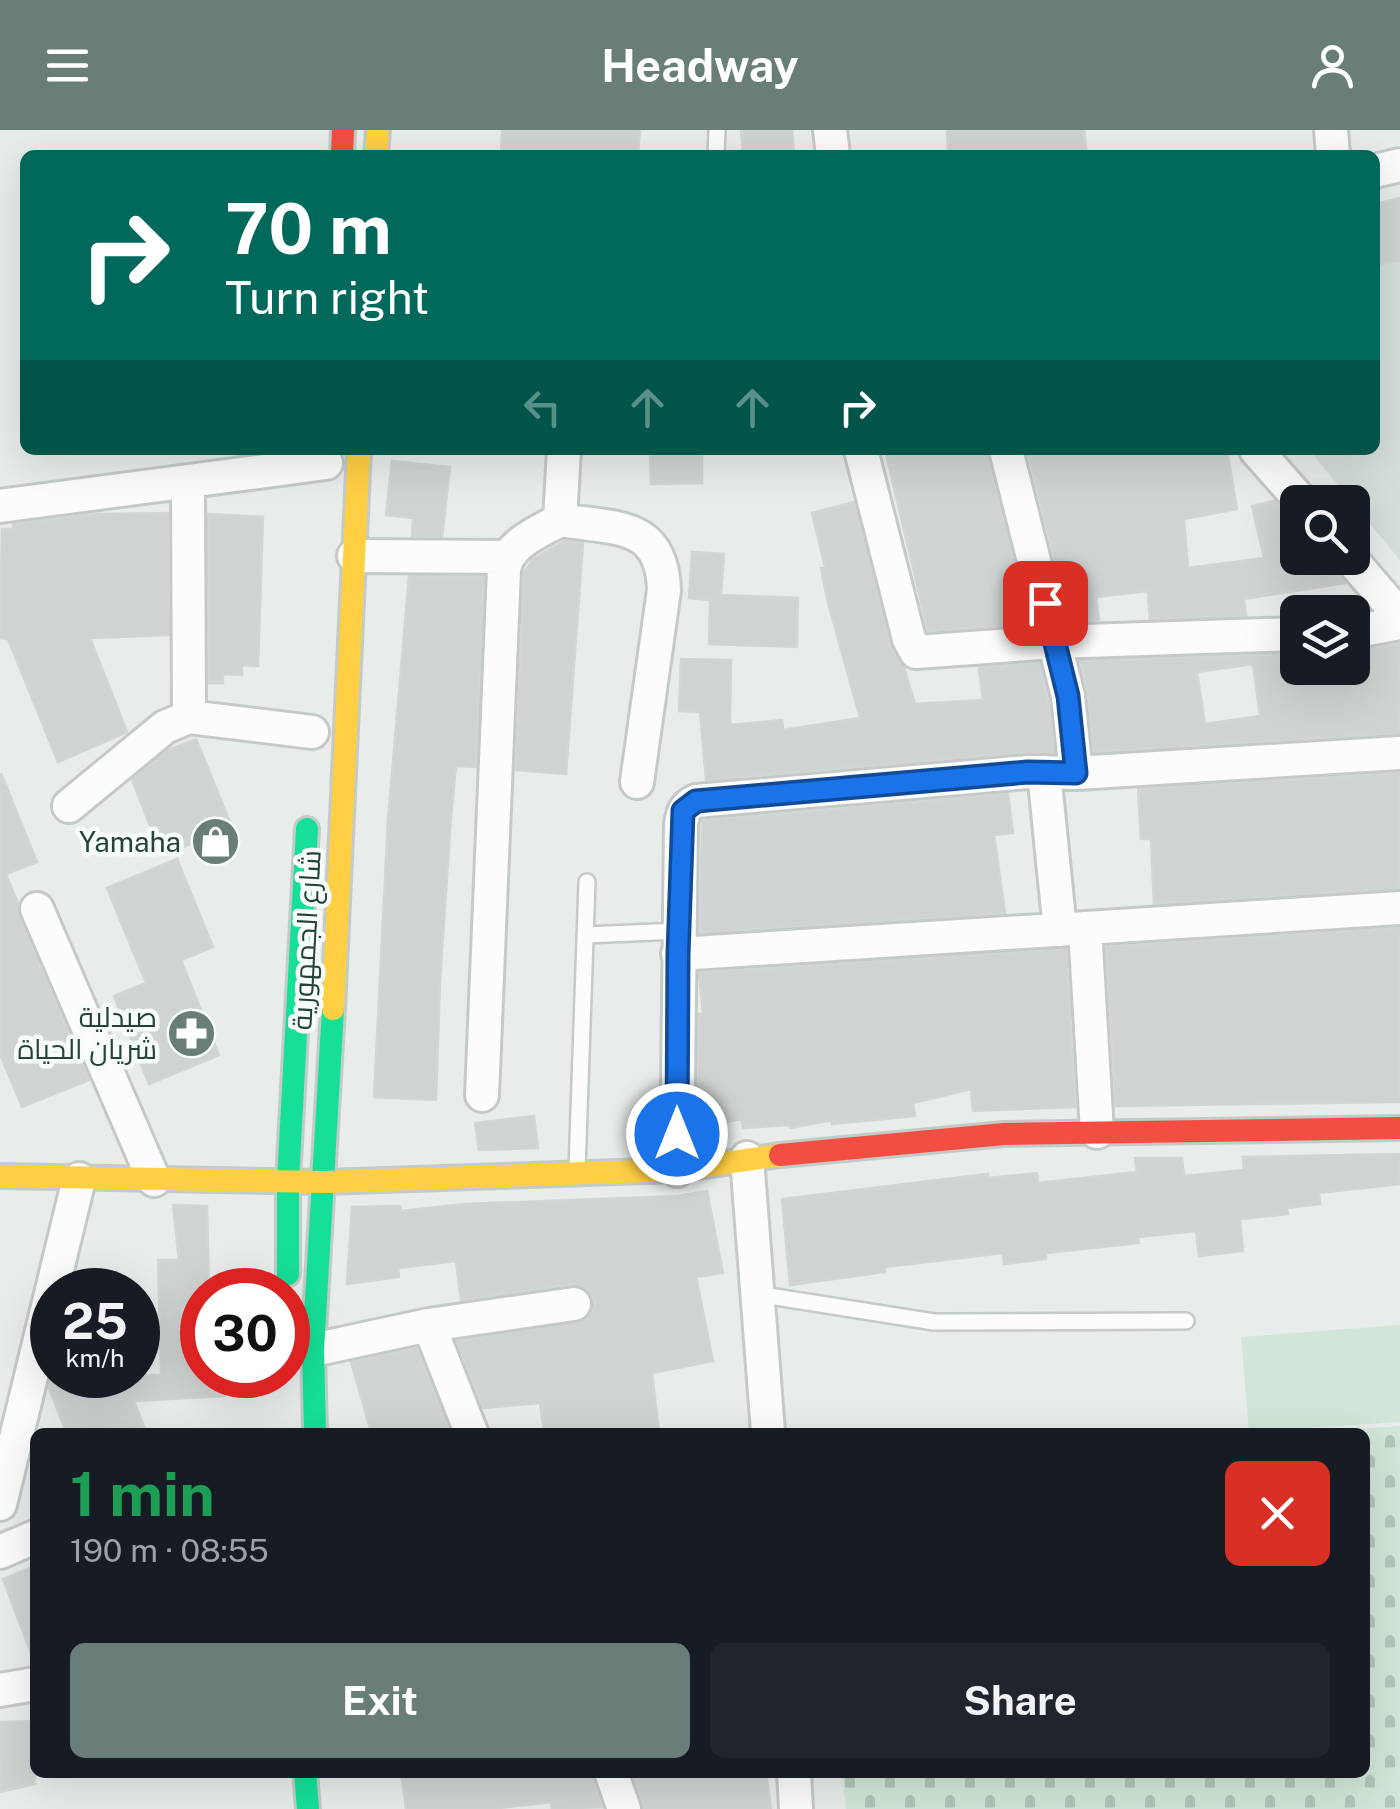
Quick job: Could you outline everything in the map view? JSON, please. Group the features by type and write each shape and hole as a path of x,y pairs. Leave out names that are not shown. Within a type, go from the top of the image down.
{"main road":[{"name":"شارع الجمهورية","path":"316,1428 313,1350 325,1182 360,455"},
{"name":"شارع الجمهورية","path":"288,1268 288,1181 308,810"},
{"path":"0,1176 325,1182 677,1170 747,1158 1004,1134 1400,1128"},
{"path":"305,1778 308,1809"}],"street":[{"path":"560,520 564,455"},
{"path":"862,455 909,639 916,652 1054,642 1280,635"},
{"path":"1007,455 1068,696 1060,773 1072,929 1097,1132"},
{"path":"1260,455 1287,485"},
{"path":"0,506 326,465"},
{"path":"188,482 189,716"},
{"path":"482,1095 506,558 514,548 560,520 646,538 658,554 663,570 664,590 638,782"},
{"path":"354,556 506,558"},
{"path":"1364,575 1400,619 1370,627"},
{"path":"69,806 165,728 189,716 312,733"},
{"path":"677,1170 681,824 683,811 696,801 1060,773 1400,753"},
{"path":"678,943 1072,929 1400,908"},
{"path":"37,910 154,1180"},
{"path":"747,1158 768,1428"},
{"path":"0,1504 79,1180"},
{"path":"313,1350 429,1324 574,1304"},
{"path":"429,1324 469,1428"},
{"path":"0,1552 30,1539"},
{"path":"0,1690 30,1685"},
{"path":"614,1778 624,1809"},
{"path":"794,1778 796,1809"}],"lane":[{"path":"577,1173 587,882"},
{"path":"585,935 678,943"},
{"path":"758,1294 934,1322 1186,1320"}],"shaded area":[{"path":"1400,207 1400,560 1370,524 1370,485 1338,485 1313,455 1380,455 1380,213"}],"green space":[{"path":"1400,1325 1400,1422 1249,1428 1241,1337"},
{"path":"1400,1426 1400,1809 846,1809 843,1778 1370,1778 1370,1428"}],"building":[{"path":"502,130 640,130 638,150 501,150"},
{"path":"741,130 792,130 794,150 743,150"},
{"path":"947,130 1084,130 1086,150 948,150"},
{"path":"1400,198 1400,260 1380,265 1380,203"},
{"path":"650,455 702,455 702,483 651,484"},
{"path":"886,455 988,455 1029,624 928,631"},
{"path":"1028,455 1228,455 1237,509 1184,519 1188,568 1264,558 1252,506 1274,501 1280,507 1280,575 1338,575 1345,583 1244,599 1246,616 1150,619 1148,591 1096,597 1099,620 1070,621"},
{"path":"392,461 450,467 442,537 412,536 413,518 386,515"},
{"path":"854,502 890,644 904,667 915,704 983,700 979,668 1039,663 1054,753 1026,752 706,780 700,712 679,711 681,659 731,660 730,725 782,720 783,730 860,718 827,599 821,568 825,567 812,513"},
{"path":"168,513 169,635 90,638 127,732 58,762 8,639 0,638 2,529 13,529 13,524 96,514"},
{"path":"208,514 263,517 258,666 242,665 242,675 223,674 223,683 209,683"},
{"path":"564,541 583,543 566,774 516,770 524,573 532,560"},
{"path":"692,552 724,554 721,595 798,598 797,647 709,644 710,600 689,598"},
{"path":"409,576 484,577 476,767 456,766 451,817 436,1100 374,1097 388,820"},
{"path":"1400,644 1400,733 1094,752 1080,661 1280,655 1280,685 1370,685 1370,649","holes":["1253,664 1260,716 1205,724 1197,672"]},
{"path":"196,739 232,827 162,856 132,780 168,750"},
{"path":"1,773 37,862 6,874 19,917 89,1080 22,1107 0,1054"},
{"path":"1400,773 1400,888 1154,904 1151,839 1141,839 1138,789"},
{"path":"1008,794 1013,833 994,835 1005,913 700,933 702,821"},
{"path":"177,859 213,947 181,960 219,1055 149,1084 114,996 146,983 107,888"},
{"path":"1400,928 1400,1102 1116,1106 1106,947"},
{"path":"1066,949 1075,1107 973,1111 971,1089 913,1103 915,1116 832,1124 832,1120 790,1128 743,1128 742,1119 698,1128 699,1014 703,1014 699,973"},
{"path":"534,1116 538,1148 479,1150 475,1123"},
{"path":"1400,1154 1400,1184 1319,1193 1320,1204 1287,1208 1288,1214 1240,1219 1243,1251 1199,1256 1196,1231 1138,1237 1139,1243 1046,1253 1046,1259 1004,1264 1003,1253 885,1267 885,1272 790,1285 782,1199 988,1174 988,1178 1037,1173 1038,1183 1137,1172 1135,1158 1182,1158 1184,1176 1244,1170 1243,1157"},
{"path":"707,1191 723,1273 696,1277 713,1361 652,1373 659,1428 543,1428 540,1403 483,1408 457,1341 586,1320 594,1302 582,1286 571,1284 461,1300 456,1261 398,1268 399,1277 347,1284 352,1207 400,1206 401,1211 465,1204 678,1196"},
{"path":"173,1205 207,1206 208,1268 180,1268 180,1398 188,1398 134,1401 144,1428 64,1428 53,1398 160,1398 158,1260 179,1260"},
{"path":"417,1348 448,1428 370,1428 351,1362"},
{"path":"30,1568 30,1651 3,1579"},
{"path":"30,1721 30,1778 35,1778 35,1784 0,1792 0,1722"},
{"path":"402,1778 594,1778 602,1807 552,1809 551,1802 491,1809 406,1809"},
{"path":"634,1778 767,1778 771,1809 644,1809"}],"traffic: fast":[{"path":"288,1268 288,1181 307,829"},
{"path":"315,1428 313,1350 333,1009"},
{"path":"305,1778 308,1809"}],"traffic: slow":[{"path":"376,150 378,130"},
{"path":"333,1009 359,455"},
{"path":"0,1176 325,1182 677,1170 780,1155"}],"traffic: jam":[{"path":"342,150 343,130"},
{"path":"780,1155 1004,1134 1400,1128"}],"place":[{"name":"Yamaha","path":"216,842"},
{"name":"صيدلية شريان الحياة","path":"192,1033"}],"route":[{"path":"677,1134 683,811 696,801 1028,772 1076,773 1068,696 1045,603"}]}
